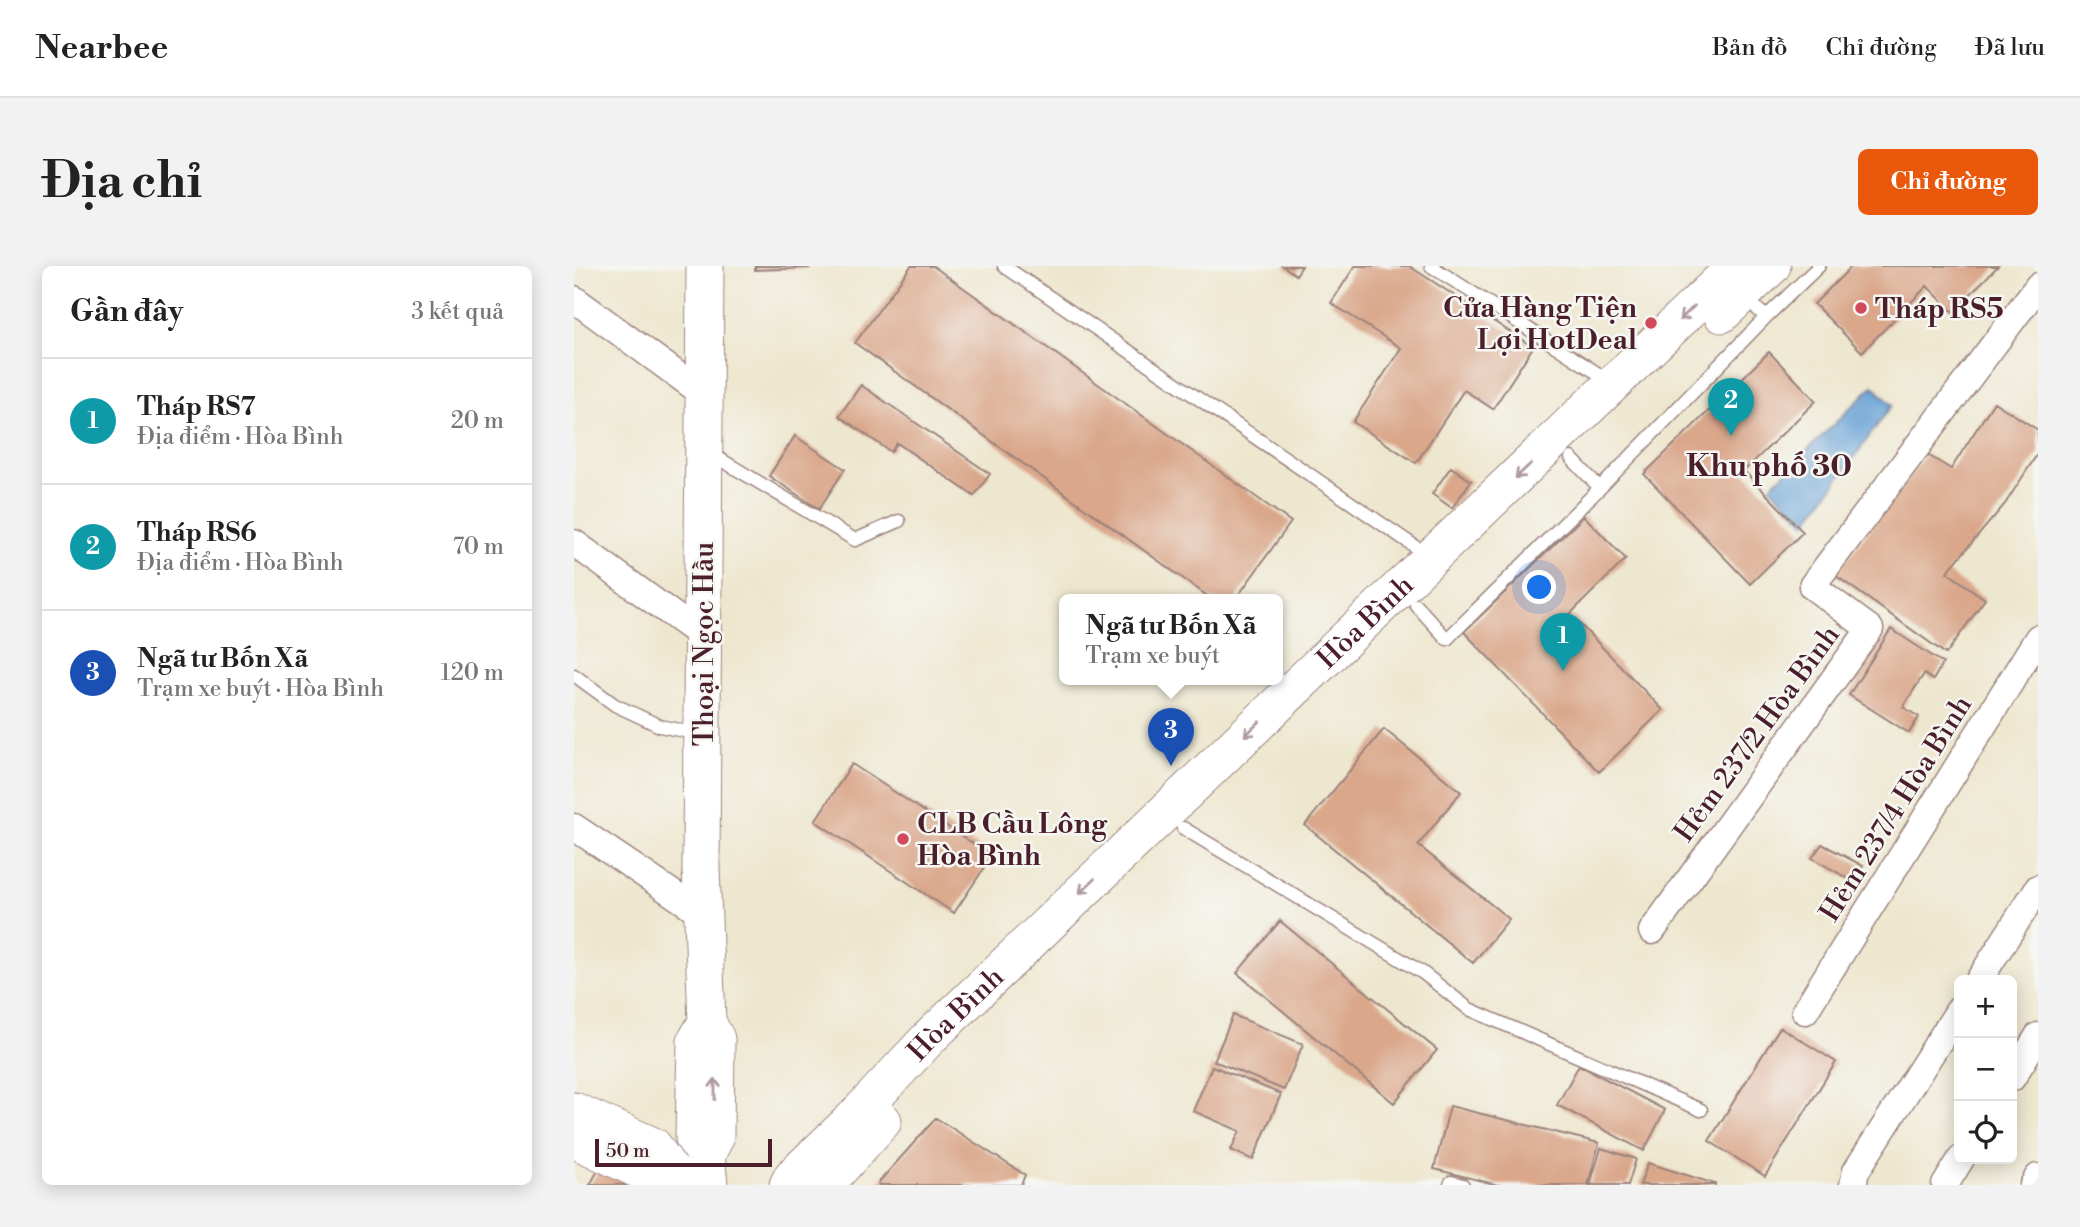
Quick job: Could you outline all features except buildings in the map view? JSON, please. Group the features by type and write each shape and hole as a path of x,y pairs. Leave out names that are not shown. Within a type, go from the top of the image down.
{"main road":[{"name":"Thoại Ngọc Hầu","path":"696,1174 715,1138 716,1039 707,1022 701,868 705,266"},
{"name":"Hòa Bình","path":"825,1185 947,1056 1183,828 1408,597 1432,558 1614,384 1739,283 1772,266"},
{"name":"Hòa Bình","path":"788,1185 792,1177 853,1119 929,1038 1408,597 1570,458 1739,283"},
{"path":"574,1111 653,1146 696,1174"},
{"path":"574,1139 639,1170 696,1174"}],"street":[{"name":"Hẻm 237/2 Hòa Bình","path":"1652,931 1870,629 1812,586 2038,286"},
{"path":"574,299 705,395"},
{"path":"574,543 702,636"},
{"name":"Hẻm 237/4 Hòa Bình","path":"1805,1011 2038,638"},
{"path":"574,827 703,914"},
{"path":"1982,975 2038,888"},
{"path":"1848,1180 1954,1018"},
{"path":"2017,1070 2038,1036"},
{"path":"1945,1185 1958,1164"},
{"path":"2033,1185 2038,1177"}],"lane":[{"path":"1004,266 1432,558"},
{"path":"1431,266 1614,384"},
{"path":"1408,597 1447,639 1600,488 1739,283 1819,266"},
{"path":"704,450 855,540 899,521"},
{"path":"1570,458 1600,488"},
{"path":"574,675 615,705 660,726 702,735"},
{"path":"1183,828 1423,973 1469,1009 1701,1110"},
{"path":"1450,1185 1451,1182 1463,1185"}],"water":[{"path":"1873,386 1892,405 1806,523 1770,487"}],"place":[{"name":"Tháp RS5","path":"1861,308"},
{"name":"Cửa Hàng Tiện Lợi HotDeal","path":"1651,323"},
{"name":"Tháp RS6","path":"1731,436"},
{"name":"Tháp RS7","path":"1563,671"},
{"name":"Ngã tư Bốn Xã","path":"1171,766"},
{"name":"CLB Cầu Lông Hòa Bình","path":"903,839"}],"district":[{"name":"Khu phố 30","path":"1769,466"}]}
